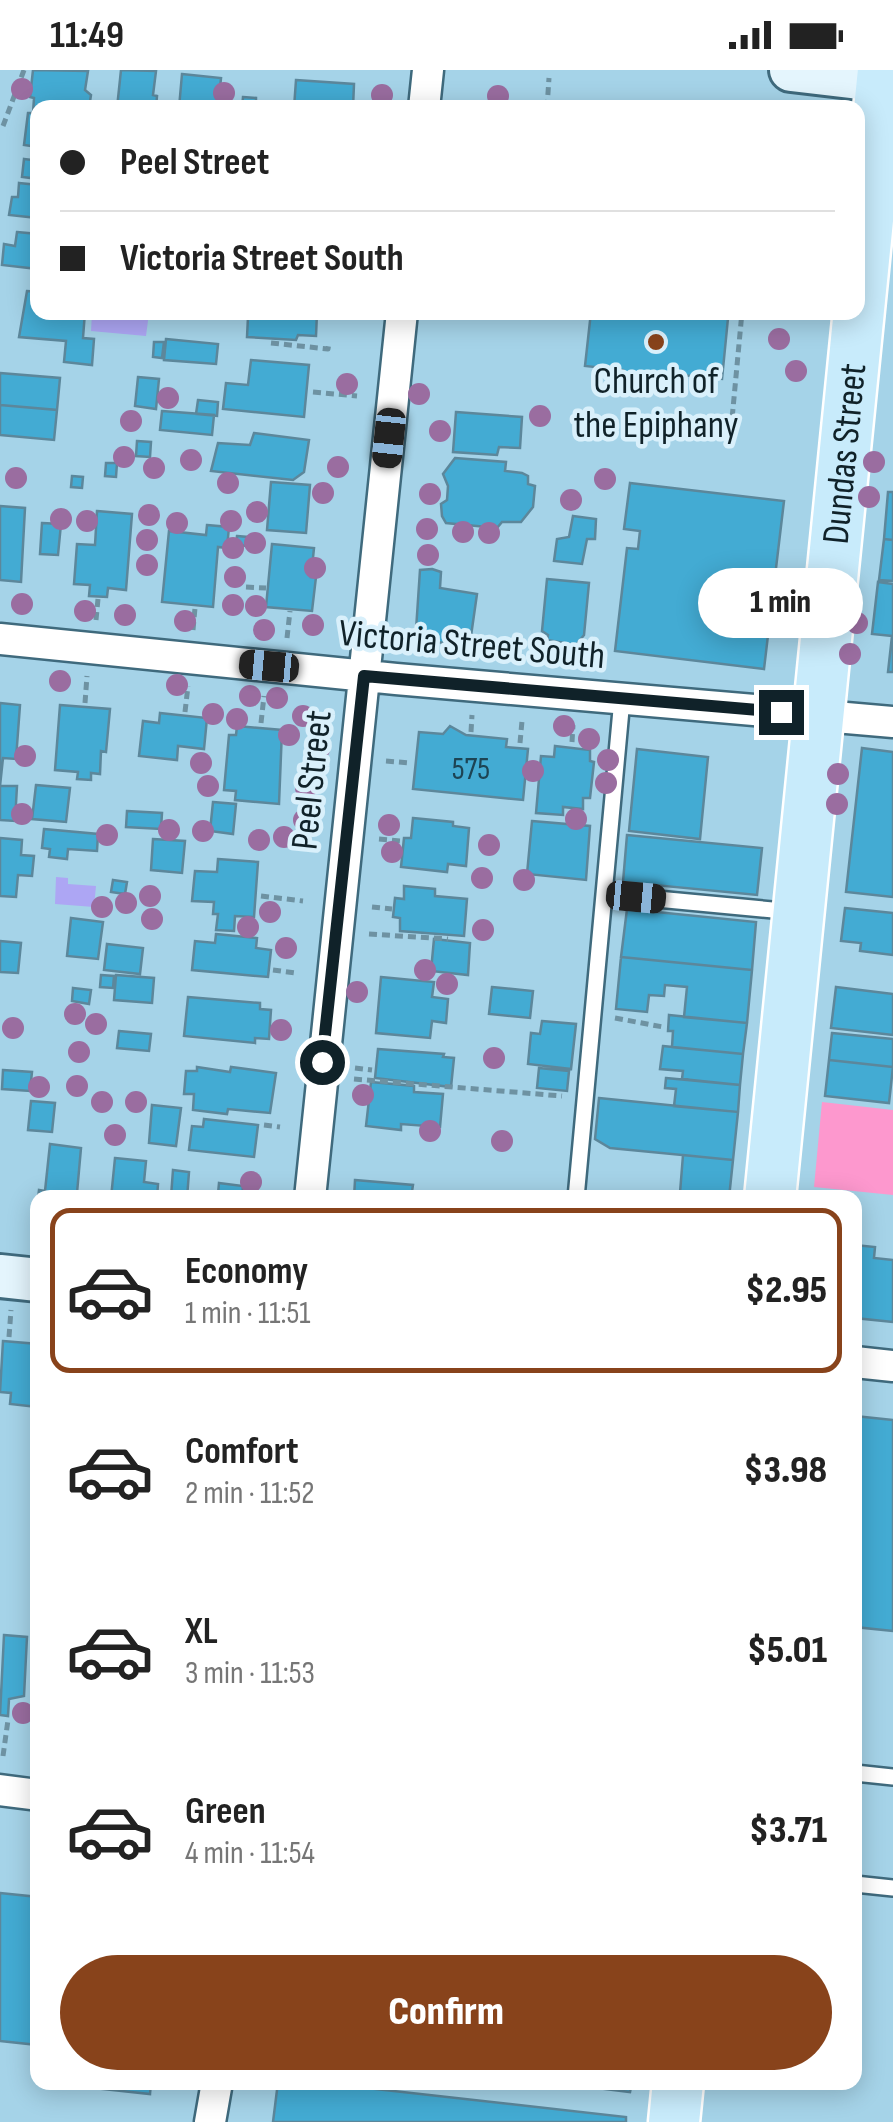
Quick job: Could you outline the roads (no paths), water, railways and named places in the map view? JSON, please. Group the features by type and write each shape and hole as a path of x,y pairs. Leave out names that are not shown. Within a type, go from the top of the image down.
{"main road":[{"path":"791,70 886,78"},
{"name":"Dundas Street","path":"865,275 886,78"},
{"name":"Dundas Street","path":"771,1190 860,320"},
{"path":"674,2122 677,2090"}],"street":[{"path":"425,100 428,70"},
{"name":"Peel Street","path":"311,1190 401,320"},
{"name":"Victoria Street South","path":"0,640 893,722"},
{"path":"862,1363 893,1366"},
{"path":"0,1790 30,1794"},
{"path":"210,2122 216,2090"}],"lane":[{"path":"577,1190 622,698"},
{"path":"604,894 798,913"},
{"path":"862,1774 893,1777"},
{"path":"862,1885 893,1888"}],"place":[{"name":"Church of the Epiphany","path":"656,342"}]}
